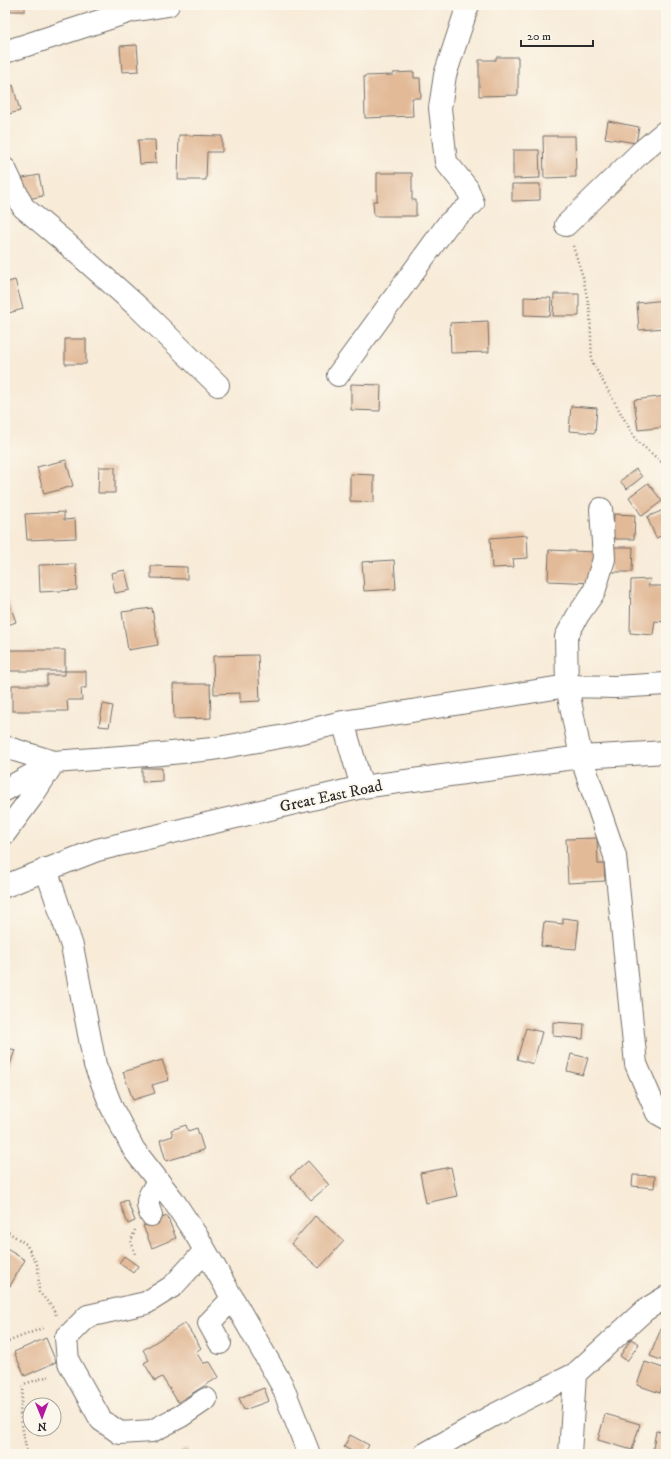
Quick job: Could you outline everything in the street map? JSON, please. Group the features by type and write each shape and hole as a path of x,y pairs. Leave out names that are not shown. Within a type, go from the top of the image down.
{"main road":[{"path":"5,52 125,8 168,5"},
{"path":"338,375 448,224 473,202 467,188 446,162 440,108 446,75 468,5"},
{"path":"566,226 641,152 666,130"},
{"path":"5,169 23,207 66,242 138,307 218,385"},
{"path":"601,509 604,559 594,592 578,615 566,637 567,686 581,757 615,856 636,1064 657,1114 666,1118"},
{"path":"5,747 54,762 213,748 285,736 343,722 567,686 615,687 666,684"},
{"path":"343,722 362,787"},
{"name":"Great East Road","path":"5,886 97,850 362,787 581,757 666,752"},
{"path":"5,790 54,762"},
{"path":"5,833 31,798 54,762"},
{"path":"46,869 72,946 95,1065 112,1108 134,1150 194,1231 282,1385 309,1454"},
{"path":"151,1215 148,1208 148,1197 158,1182"},
{"path":"205,1251 173,1286 146,1303 88,1316 63,1330 68,1361 102,1420 120,1433 152,1431 181,1416 206,1399"},
{"path":"425,1454 490,1417 575,1374 645,1310 666,1297"},
{"path":"220,1343 209,1323 232,1299"},
{"path":"570,1454 575,1374"}],"path":[{"path":"566,226 583,278 590,312 592,362 636,440 666,466"},
{"path":"5,1230 26,1244 38,1266 39,1292 53,1308 63,1330 5,1343"},
{"path":"27,1454 20,1413 24,1384 50,1376 68,1361"}],"building":[{"path":"10,5 25,5 25,11 10,11"},
{"path":"137,45 139,71 122,72 120,46"},
{"path":"496,57 518,57 518,95 479,96 479,60 496,60"},
{"path":"414,72 414,78 420,78 421,98 412,98 413,116 365,118 364,76 393,75 393,73"},
{"path":"13,85 20,111 5,115 5,87"},
{"path":"608,121 639,127 636,143 605,138"},
{"path":"179,135 222,136 222,152 207,152 206,180 178,180"},
{"path":"543,136 575,136 576,177 544,178"},
{"path":"138,140 155,140 156,163 140,164"},
{"path":"513,150 539,150 540,178 513,179"},
{"path":"377,173 412,173 412,200 416,200 416,216 374,216 373,201 377,201"},
{"path":"39,175 43,196 23,200 18,179"},
{"path":"512,184 540,184 540,200 512,201"},
{"path":"15,280 23,309 5,314 5,283"},
{"path":"554,294 579,294 579,316 553,316"},
{"path":"524,297 551,298 550,316 524,315"},
{"path":"666,300 666,328 639,330 637,303"},
{"path":"488,321 489,352 451,353 450,323"},
{"path":"65,339 86,339 86,364 65,364"},
{"path":"351,384 381,385 380,411 351,410"},
{"path":"666,396 666,427 638,430 634,400"},
{"path":"571,406 597,408 595,433 569,431"},
{"path":"66,460 73,486 44,494 37,467"},
{"path":"99,467 115,467 115,493 98,493"},
{"path":"636,469 642,477 627,489 620,481"},
{"path":"350,474 374,475 374,502 350,501"},
{"path":"648,483 662,501 642,516 629,497"},
{"path":"666,509 666,534 656,538 647,517"},
{"path":"64,512 64,520 75,519 76,538 27,540 25,514"},
{"path":"614,514 635,515 634,539 613,539"},
{"path":"527,535 528,558 513,559 514,567 492,568 490,538"},
{"path":"611,547 633,547 632,572 611,572"},
{"path":"549,550 596,552 594,583 548,581"},
{"path":"394,560 396,589 364,591 362,562"},
{"path":"76,564 77,590 40,592 39,565"},
{"path":"151,566 187,567 187,579 151,578"},
{"path":"125,570 130,590 115,593 111,573"},
{"path":"651,579 648,586 666,586 666,622 655,621 653,635 630,633 631,580"},
{"path":"8,600 16,622 5,626 5,601"},
{"path":"152,608 158,645 128,650 122,612"},
{"path":"6,650 65,650 65,671 7,671"},
{"path":"258,655 260,701 240,702 240,693 214,694 213,656"},
{"path":"65,671 86,671 86,688 81,688 82,700 67,700 68,711 12,711 12,685 47,685 47,675 65,675"},
{"path":"173,684 210,684 211,718 174,719"},
{"path":"103,704 113,706 109,727 99,726"},
{"path":"142,768 162,768 162,781 142,782"},
{"path":"597,838 598,864 604,864 605,881 568,883 566,839"},
{"path":"563,918 579,920 576,949 541,946 544,922 563,924"},
{"path":"553,1022 584,1024 583,1039 553,1036"},
{"path":"526,1028 542,1032 533,1064 517,1059"},
{"path":"5,1047 15,1050 5,1079"},
{"path":"571,1054 588,1058 583,1075 567,1071"},
{"path":"162,1060 169,1080 152,1085 155,1093 133,1100 123,1072"},
{"path":"186,1125 188,1131 197,1128 204,1150 166,1161 160,1140 173,1136 171,1130"},
{"path":"308,1161 329,1185 311,1200 290,1177"},
{"path":"451,1167 457,1196 426,1203 420,1173"},
{"path":"633,1175 655,1176 654,1188 632,1186"},
{"path":"127,1200 135,1221 128,1224 120,1203"},
{"path":"167,1216 176,1238 152,1248 143,1226"},
{"path":"315,1216 344,1241 319,1268 291,1244"},
{"path":"5,1248 25,1260 10,1286 5,1283"},
{"path":"124,1256 138,1266 133,1273 119,1263"},
{"path":"185,1323 201,1348 196,1352 203,1363 210,1362 219,1377 178,1402 162,1377 155,1381 144,1363 149,1360 143,1350"},
{"path":"662,1326 666,1328 666,1362 650,1356"},
{"path":"46,1338 56,1362 25,1376 14,1352"},
{"path":"631,1339 639,1344 627,1361 620,1356"},
{"path":"645,1362 666,1369 666,1377 660,1393 637,1385"},
{"path":"264,1388 269,1401 244,1410 239,1398"},
{"path":"605,1414 640,1424 632,1450 598,1440"},
{"path":"656,1431 666,1433 666,1454 652,1454"},
{"path":"350,1435 369,1445 364,1454 357,1454 344,1447"},
{"path":"187,1448 191,1454 177,1454"}]}
